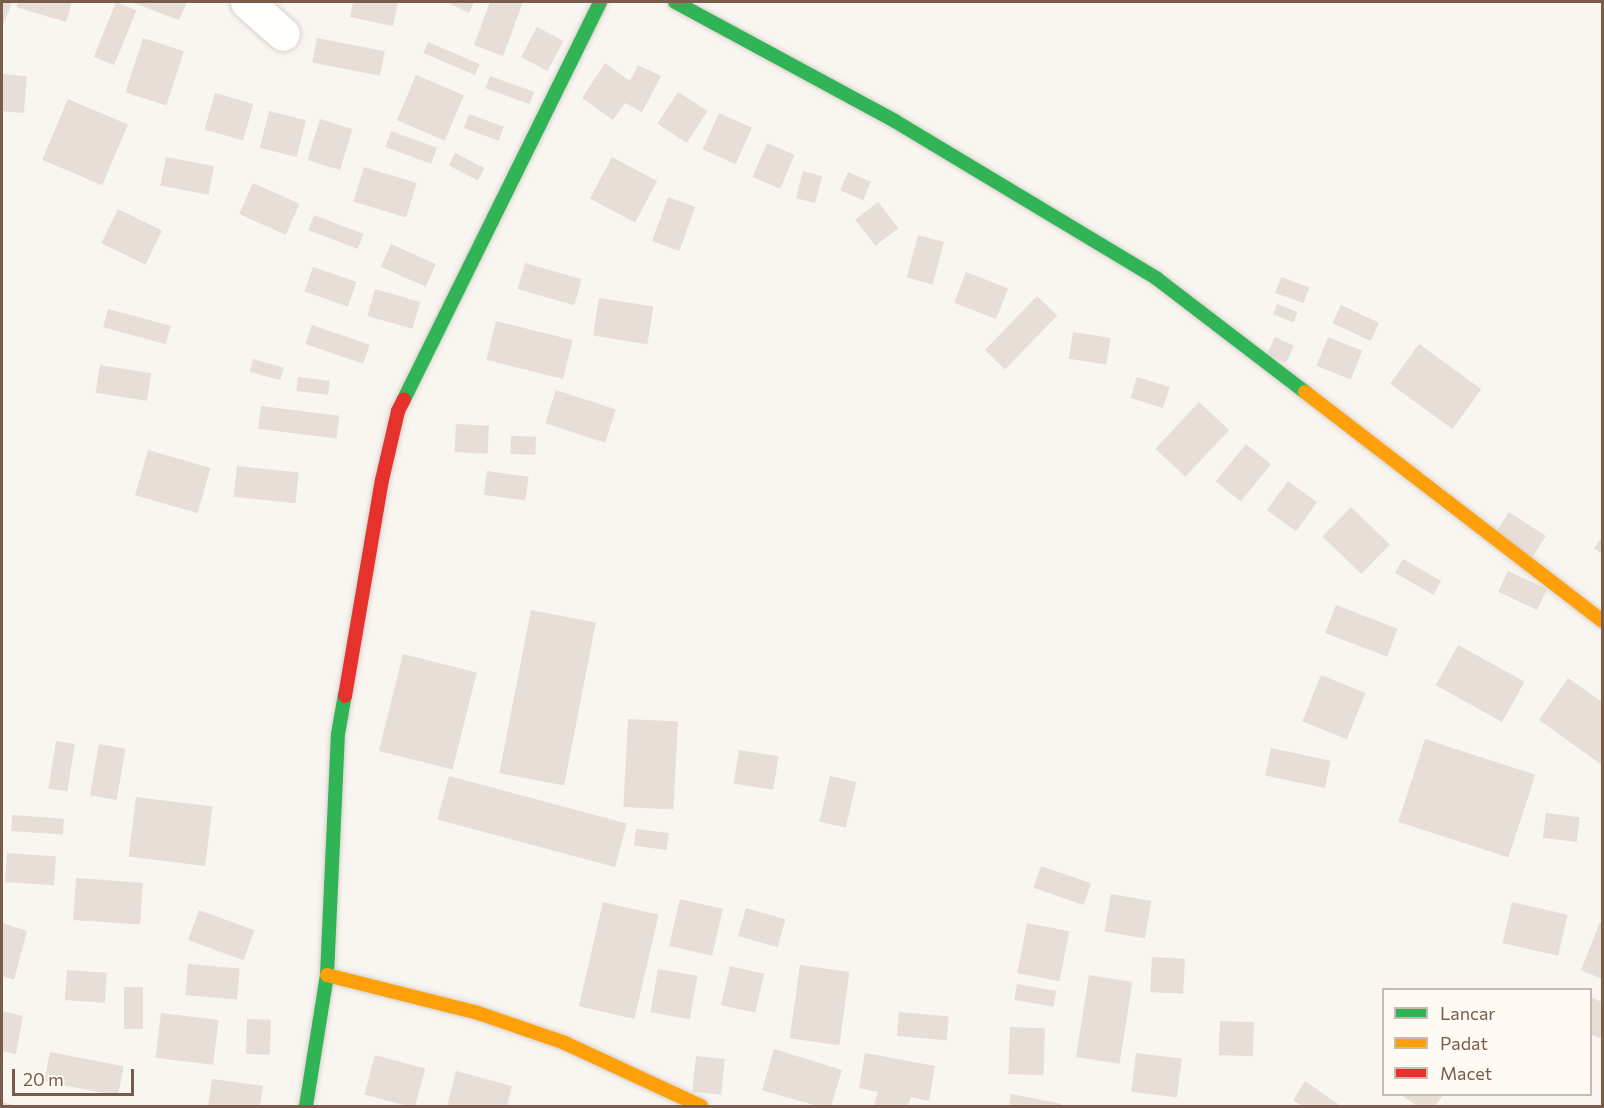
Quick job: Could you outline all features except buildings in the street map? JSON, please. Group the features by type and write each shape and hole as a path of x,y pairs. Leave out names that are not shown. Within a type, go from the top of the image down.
{"street":[{"path":"248,2 283,34"},
{"path":"306,1107 327,975 338,734 382,480 398,411 600,2"},
{"path":"675,2 895,122 1156,278 1602,621"},
{"path":"327,975 478,1013 565,1043 701,1107"}],"traffic: fast":[{"path":"404,399 600,2"},
{"path":"675,2 895,121 1156,278 1305,392"},
{"path":"306,1106 327,975 338,734 345,696"}],"traffic: slow":[{"path":"1305,392 1602,621"},
{"path":"327,975 478,1013 565,1043 701,1106"}],"traffic: jam":[{"path":"345,696 382,480 398,411 404,399"}]}
